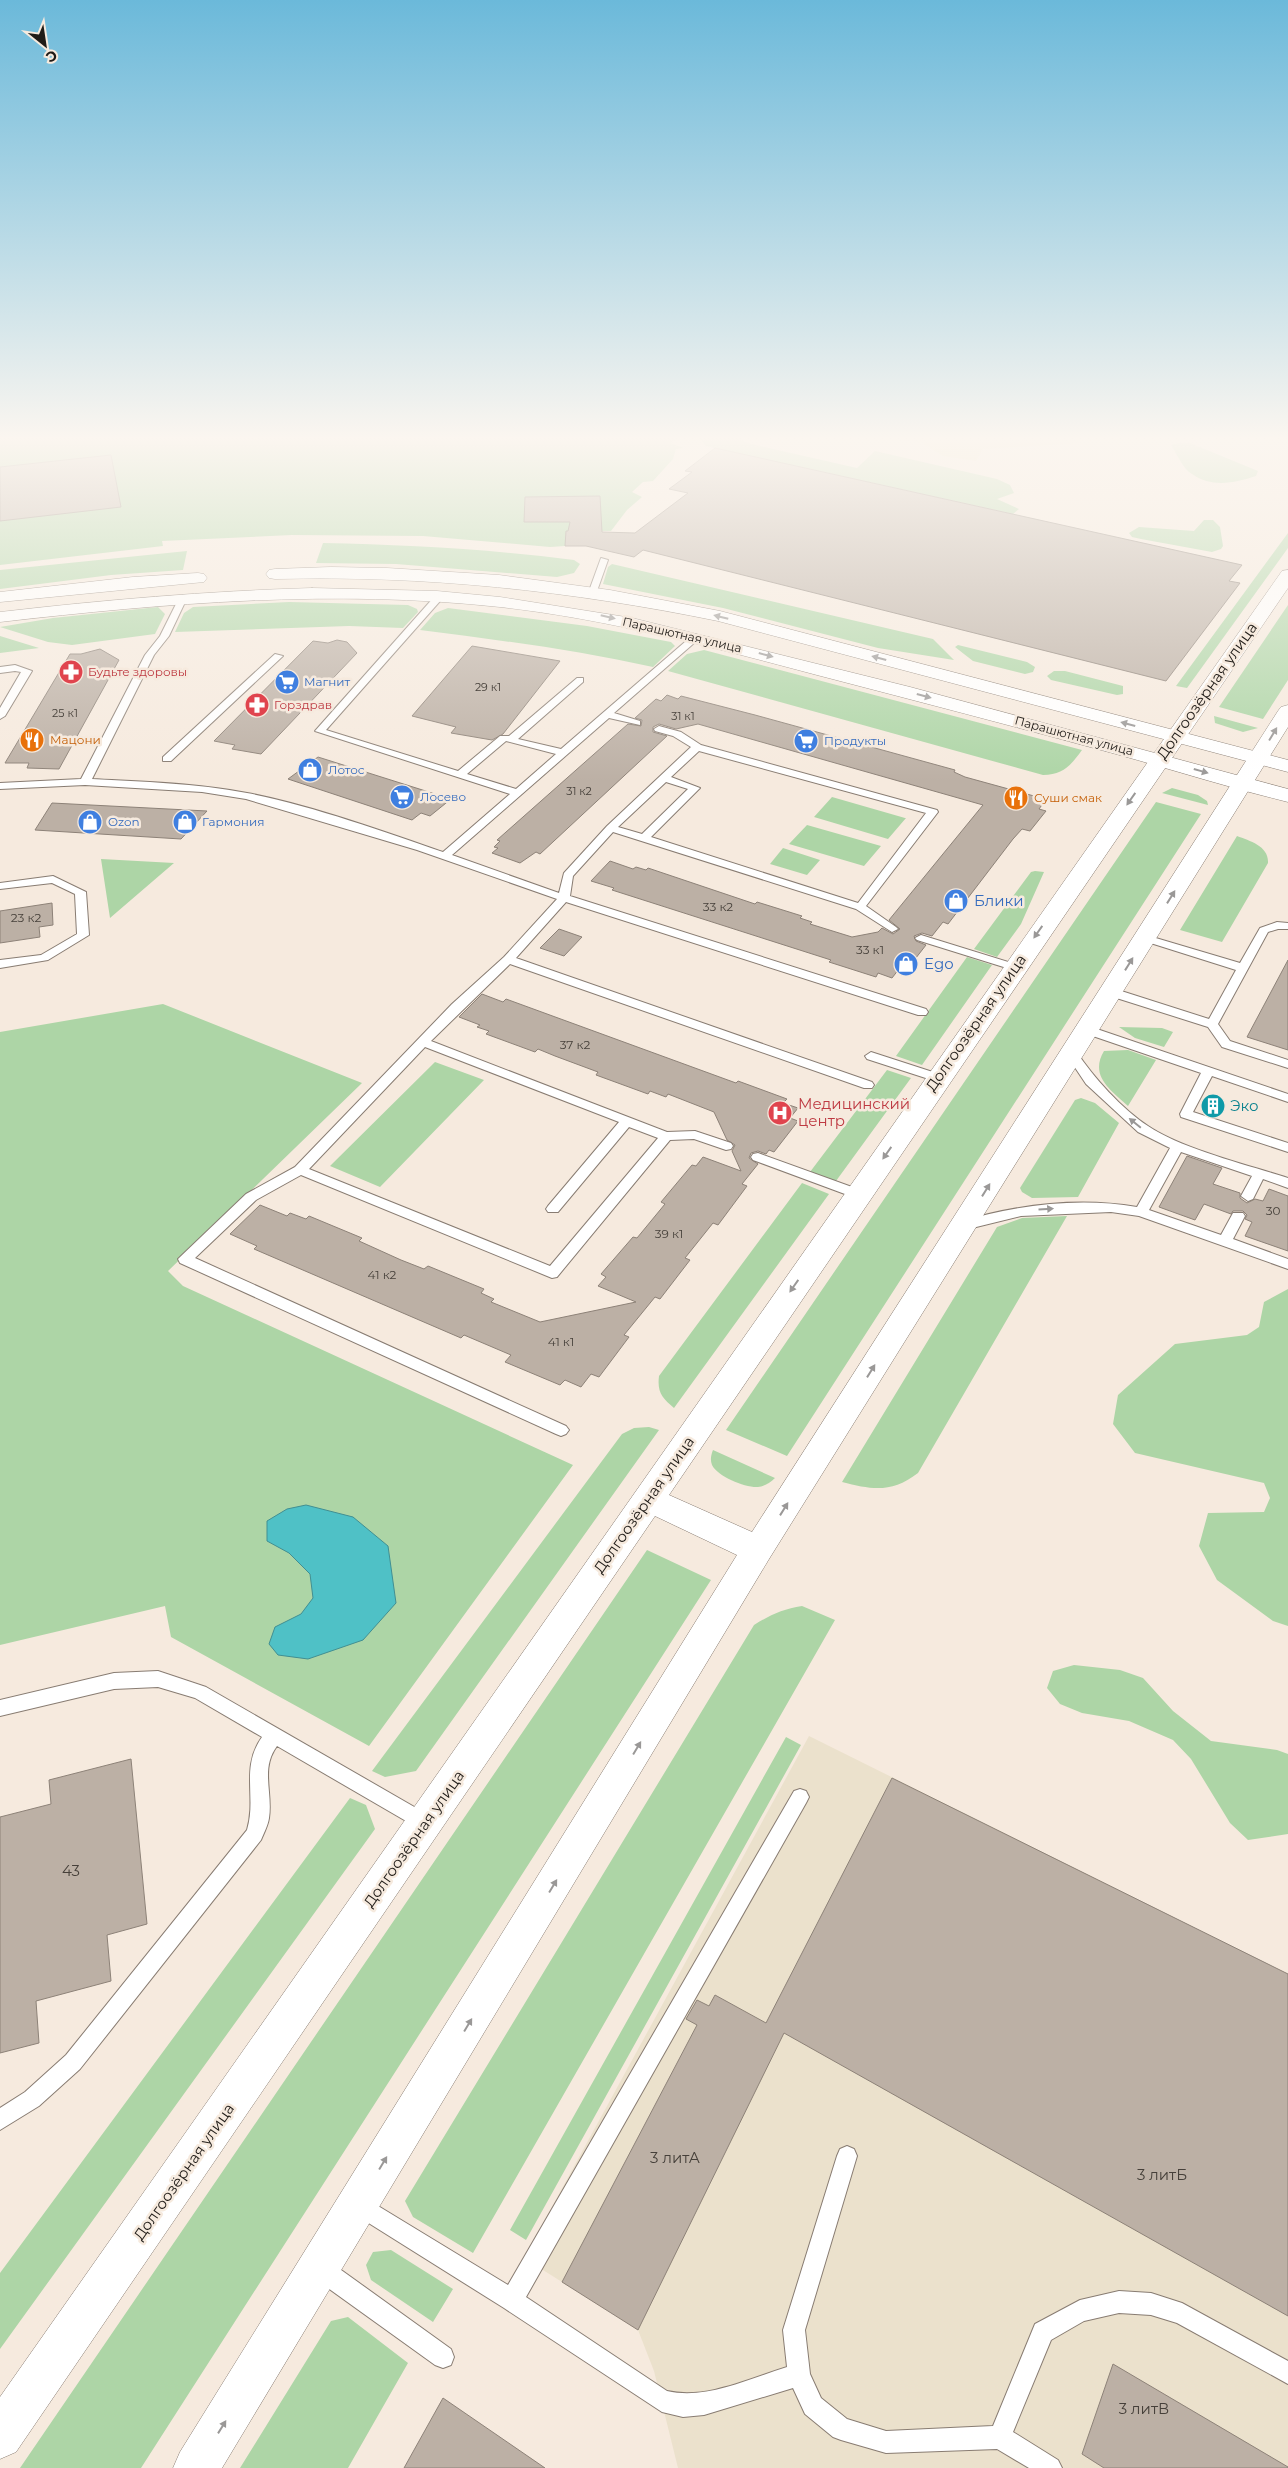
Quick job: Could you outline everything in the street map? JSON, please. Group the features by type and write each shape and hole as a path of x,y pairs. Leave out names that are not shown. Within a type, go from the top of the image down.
{"main road":[{"name":"Парашютная улица","path":"259,575 398,574 504,580 593,591 720,616 1167,748 1243,783 1288,796"},
{"name":"Долгоозёрная улица","path":"0,2436 425,1823 1014,967 1288,575"},
{"path":"0,597 133,582 211,578"},
{"name":"Парашютная улица","path":"0,617 129,601 290,593 385,594 499,602 597,615 1167,748 1259,758 1288,766"},
{"path":"196,2468 758,1550 1288,711"},
{"path":"648,1499 758,1550"}],"lane":[{"path":"593,591 604,560"},
{"path":"85,782 150,656 164,636 183,598"},
{"path":"438,598 320,731 518,793"},
{"path":"444,856 696,637"},
{"path":"167,759 278,656"},
{"path":"0,670 15,668 27,671 0,716"},
{"path":"512,738 580,680"},
{"path":"606,714 637,723"},
{"path":"659,729 678,734 697,747 933,812 860,907"},
{"path":"459,774 499,740 512,738 563,754"},
{"path":"561,1430 185,1259 251,1197 300,1170 423,1042 508,959 564,898 568,875 611,828 697,747"},
{"path":"644,839 695,788 664,778"},
{"path":"0,786 85,782 202,788 247,796 300,810 444,856 564,898 922,1012"},
{"path":"611,828 860,907 892,929"},
{"path":"0,886 53,879 80,892 84,935 44,958 0,964"},
{"path":"1212,1024 1264,930 1277,925 1288,926"},
{"path":"921,938 1014,967"},
{"path":"1145,938 1243,968"},
{"path":"508,959 868,1085"},
{"path":"1111,992 1212,1024 1226,1044 1288,1064"},
{"path":"1088,1030 1288,1098"},
{"path":"423,1042 666,1136 695,1135 726,1146"},
{"path":"1072,1054 1090,1081 1142,1129 1178,1146 1288,1183"},
{"path":"871,1056 938,1078"},
{"path":"1208,1071 1186,1114 1288,1148"},
{"path":"552,1209 627,1121"},
{"path":"300,1170 552,1273 666,1136"},
{"path":"1141,1212 1178,1146"},
{"path":"758,1158 858,1194"},
{"path":"1248,1196 1260,1173"},
{"path":"964,1225 1021,1211 1080,1207 1111,1208 1141,1212 1288,1264"},
{"path":"1225,1242 1238,1216"},
{"path":"0,1708 114,1681 158,1679 200,1692 425,1823"},
{"path":"0,2120 32,2099 73,2062 255,1834 260,1816 258,1770 261,1753 274,1735"},
{"path":"512,2300 800,1797"},
{"path":"846,2156 794,2330 799,2375 813,2406 841,2429 886,2442 1000,2437 1050,2468"},
{"path":"358,2205 512,2300 662,2401 683,2406 704,2404 799,2375"},
{"path":"319,2268 443,2357"},
{"path":"1000,2437 1043,2332 1080,2311 1119,2302 1151,2304 1182,2314 1288,2373"}],"shaded area":[{"path":"809,1736 1288,1974 1288,2468 678,2468 654,2371 638,2330 524,2258"}],"green space":[{"path":"0,552 110,552 0,565"},
{"path":"187,552 183,570 111,575 0,589 0,570"},
{"path":"320,552 503,552 574,560 580,564 574,573 557,577 396,564 316,563"},
{"path":"1274,552 1285,552 1187,688 1176,686"},
{"path":"612,564 933,639 954,660 878,648 723,608 603,584 608,567"},
{"path":"289,602 408,605 417,609 418,612 403,628 349,626 175,632 184,613 193,607"},
{"path":"1288,605 1288,680 1263,719 1219,707"},
{"path":"158,607 165,614 155,634 72,645 48,642 0,627 53,618"},
{"path":"448,608 587,626 671,642 675,646 653,667 566,650 420,630 435,613"},
{"path":"0,636 39,648 0,653"},
{"path":"958,645 1027,662 1035,667 1033,672 1025,674 973,661 955,647"},
{"path":"704,650 1082,750 1066,768 1050,775 1043,775 668,671 687,654"},
{"path":"1054,671 1065,671 1123,686 1123,694 1117,695 1051,680 1047,676"},
{"path":"1214,716 1258,728 1243,732 1215,723"},
{"path":"1172,788 1198,795 1207,801 1208,805 1162,793"},
{"path":"832,797 906,818 888,839 814,817"},
{"path":"1156,802 1201,814 787,1456 726,1430"},
{"path":"807,825 881,846 864,866 789,844"},
{"path":"1237,836 1253,842 1262,848 1268,863 1222,942 1180,930"},
{"path":"783,848 820,860 807,875 770,864"},
{"path":"101,859 174,863 110,918"},
{"path":"1031,872 1044,872 1021,924 997,957 974,949"},
{"path":"967,957 992,965 922,1065 896,1056"},
{"path":"163,1004 362,1083 168,1271 183,1286 573,1465 369,1746 171,1637 165,1606 0,1645 0,1032"},
{"path":"1119,1027 1162,1028 1173,1032 1164,1047 1135,1038"},
{"path":"1128,1050 1156,1060 1128,1106 1104,1082 1099,1068 1104,1051"},
{"path":"435,1062 484,1080 380,1187 330,1166"},
{"path":"887,1070 911,1078 836,1181 810,1172"},
{"path":"1081,1098 1095,1103 1119,1123 1078,1197 1032,1198 1022,1192 1020,1188 1075,1100"},
{"path":"802,1183 829,1194 674,1408 661,1394 659,1376"},
{"path":"1067,1216 918,1473 891,1487 863,1487 842,1482 997,1227 1022,1218"},
{"path":"1288,1289 1288,1626 1273,1621 1217,1580 1199,1546 1208,1513 1264,1512 1270,1498 1264,1483 1135,1453 1113,1424 1118,1395 1175,1344 1247,1335 1259,1327 1264,1302"},
{"path":"649,1427 659,1430 416,1771 385,1777 372,1771 622,1434 634,1428"},
{"path":"713,1450 775,1478 767,1484 758,1487 747,1486 733,1481 720,1474 712,1465"},
{"path":"647,1550 711,1580 141,2468 20,2468"},
{"path":"802,1606 835,1620 473,2253 413,2217 405,2201 754,1625 777,1613"},
{"path":"1074,1665 1120,1670 1143,1678 1173,1711 1211,1741 1277,1750 1288,1754 1288,1834 1248,1840 1230,1823 1191,1759 1173,1740 1129,1721 1082,1713 1060,1704 1047,1688 1053,1671"},
{"path":"786,1737 801,1745 526,2240 510,2230"},
{"path":"350,1798 366,1805 375,1829 0,2349 0,2273"},
{"path":"391,2250 453,2289 433,2322 371,2280 366,2265 373,2252"},
{"path":"348,2317 408,2363 348,2468 240,2468 331,2321"}],"water":[{"path":"306,1505 353,1517 388,1546 396,1603 363,1640 308,1659 278,1655 269,1644 275,1627 301,1614 313,1598 310,1574 289,1553 267,1541 267,1521 287,1509"}],"building":[{"path":"613,552 640,552 634,557"},
{"path":"652,552 1184,552 1242,565 1229,581 1240,583 1166,681"},
{"path":"337,640 347,642 357,653 261,754 232,749 235,745 214,741 313,641 328,643"},
{"path":"472,646 560,661 503,734 492,740 451,733 456,727 412,716"},
{"path":"100,649 119,660 59,769 27,768 29,763 5,763 70,654 81,654"},
{"path":"667,695 678,699 681,696 755,715 955,770 954,772 965,777 1034,796 1032,799 1044,802 1039,809 1046,811 1030,831 1022,829 1013,839 948,924 943,922 932,936 922,933 914,936 916,941 926,945 905,972 899,969 892,978 878,973 876,977 829,962 831,960 612,890 614,888 591,881 610,861 633,869 636,867 646,870 648,868 755,904 757,902 802,916 800,918 812,922 810,924 852,937 878,932 882,928 893,934 900,929 889,920 983,805 698,724 676,729 659,724 653,727 653,732 667,736 540,854 536,852 520,863 492,853 498,848 494,847 500,841 497,840 628,724 641,726 642,720 635,718 656,699 661,701"},
{"path":"318,757 451,799 430,816 421,813 412,820 288,779"},
{"path":"52,803 207,811 181,839 35,830"},
{"path":"52,903 53,925 39,927 40,937 0,943 0,911"},
{"path":"559,929 582,937 564,956 540,948"},
{"path":"1288,960 1288,1050 1247,1037"},
{"path":"482,994 503,1002 506,999 736,1083 738,1081 787,1099 783,1103 798,1108 790,1118 798,1121 774,1152 769,1150 766,1154 758,1151 751,1153 749,1158 758,1164 742,1184 747,1186 718,1225 713,1223 685,1258 690,1260 660,1299 655,1297 624,1335 629,1337 599,1377 591,1374 581,1387 565,1380 560,1385 505,1362 511,1355 464,1335 461,1338 254,1249 257,1246 230,1234 260,1205 287,1216 290,1213 306,1219 309,1216 362,1238 359,1241 401,1260 424,1269 428,1266 484,1289 481,1293 494,1299 491,1302 540,1322 636,1302 598,1286 606,1277 601,1274 633,1237 637,1238 665,1204 661,1202 692,1165 696,1166 703,1157 741,1171 732,1151 735,1145 727,1140 714,1112 668,1094 666,1097 650,1091 648,1094 596,1075 598,1072 538,1049 535,1052 486,1034 489,1031 477,1027 480,1025 459,1017"},
{"path":"1187,1156 1222,1168 1213,1184 1240,1193 1240,1198 1247,1203 1255,1199 1263,1201 1269,1189 1288,1196 1288,1251 1245,1236 1252,1222 1245,1219 1247,1215 1243,1211 1233,1211 1231,1214 1204,1204 1195,1220 1159,1207"},
{"path":"131,1759 147,1924 107,1935 111,1981 36,2001 39,2043 0,2053 0,1817 51,1804 49,1780"},
{"path":"892,1778 1288,1974 1288,2316 784,2033 638,2330 562,2282 697,2025 686,2019 697,2000 709,2006 715,1995 766,2023"},
{"path":"1113,2364 1288,2468 1104,2468 1082,2454"},
{"path":"443,2398 545,2468 404,2468"}],"place":[{"name":"Будьте здоровы","path":"71,672"},
{"name":"Магнит","path":"287,682"},
{"name":"Горздрав","path":"257,705"},
{"name":"Мацони","path":"32,740"},
{"name":"Продукты","path":"806,741"},
{"name":"Лотос","path":"310,770"},
{"name":"Лосево","path":"402,797"},
{"name":"Суши смак","path":"1016,798"},
{"name":"Ozon","path":"90,822"},
{"name":"Гармония","path":"185,822"},
{"name":"Блики","path":"956,901"},
{"name":"Ego","path":"906,964"},
{"name":"Эко","path":"1213,1106"},
{"name":"Медицинский центр","path":"780,1113"}]}
